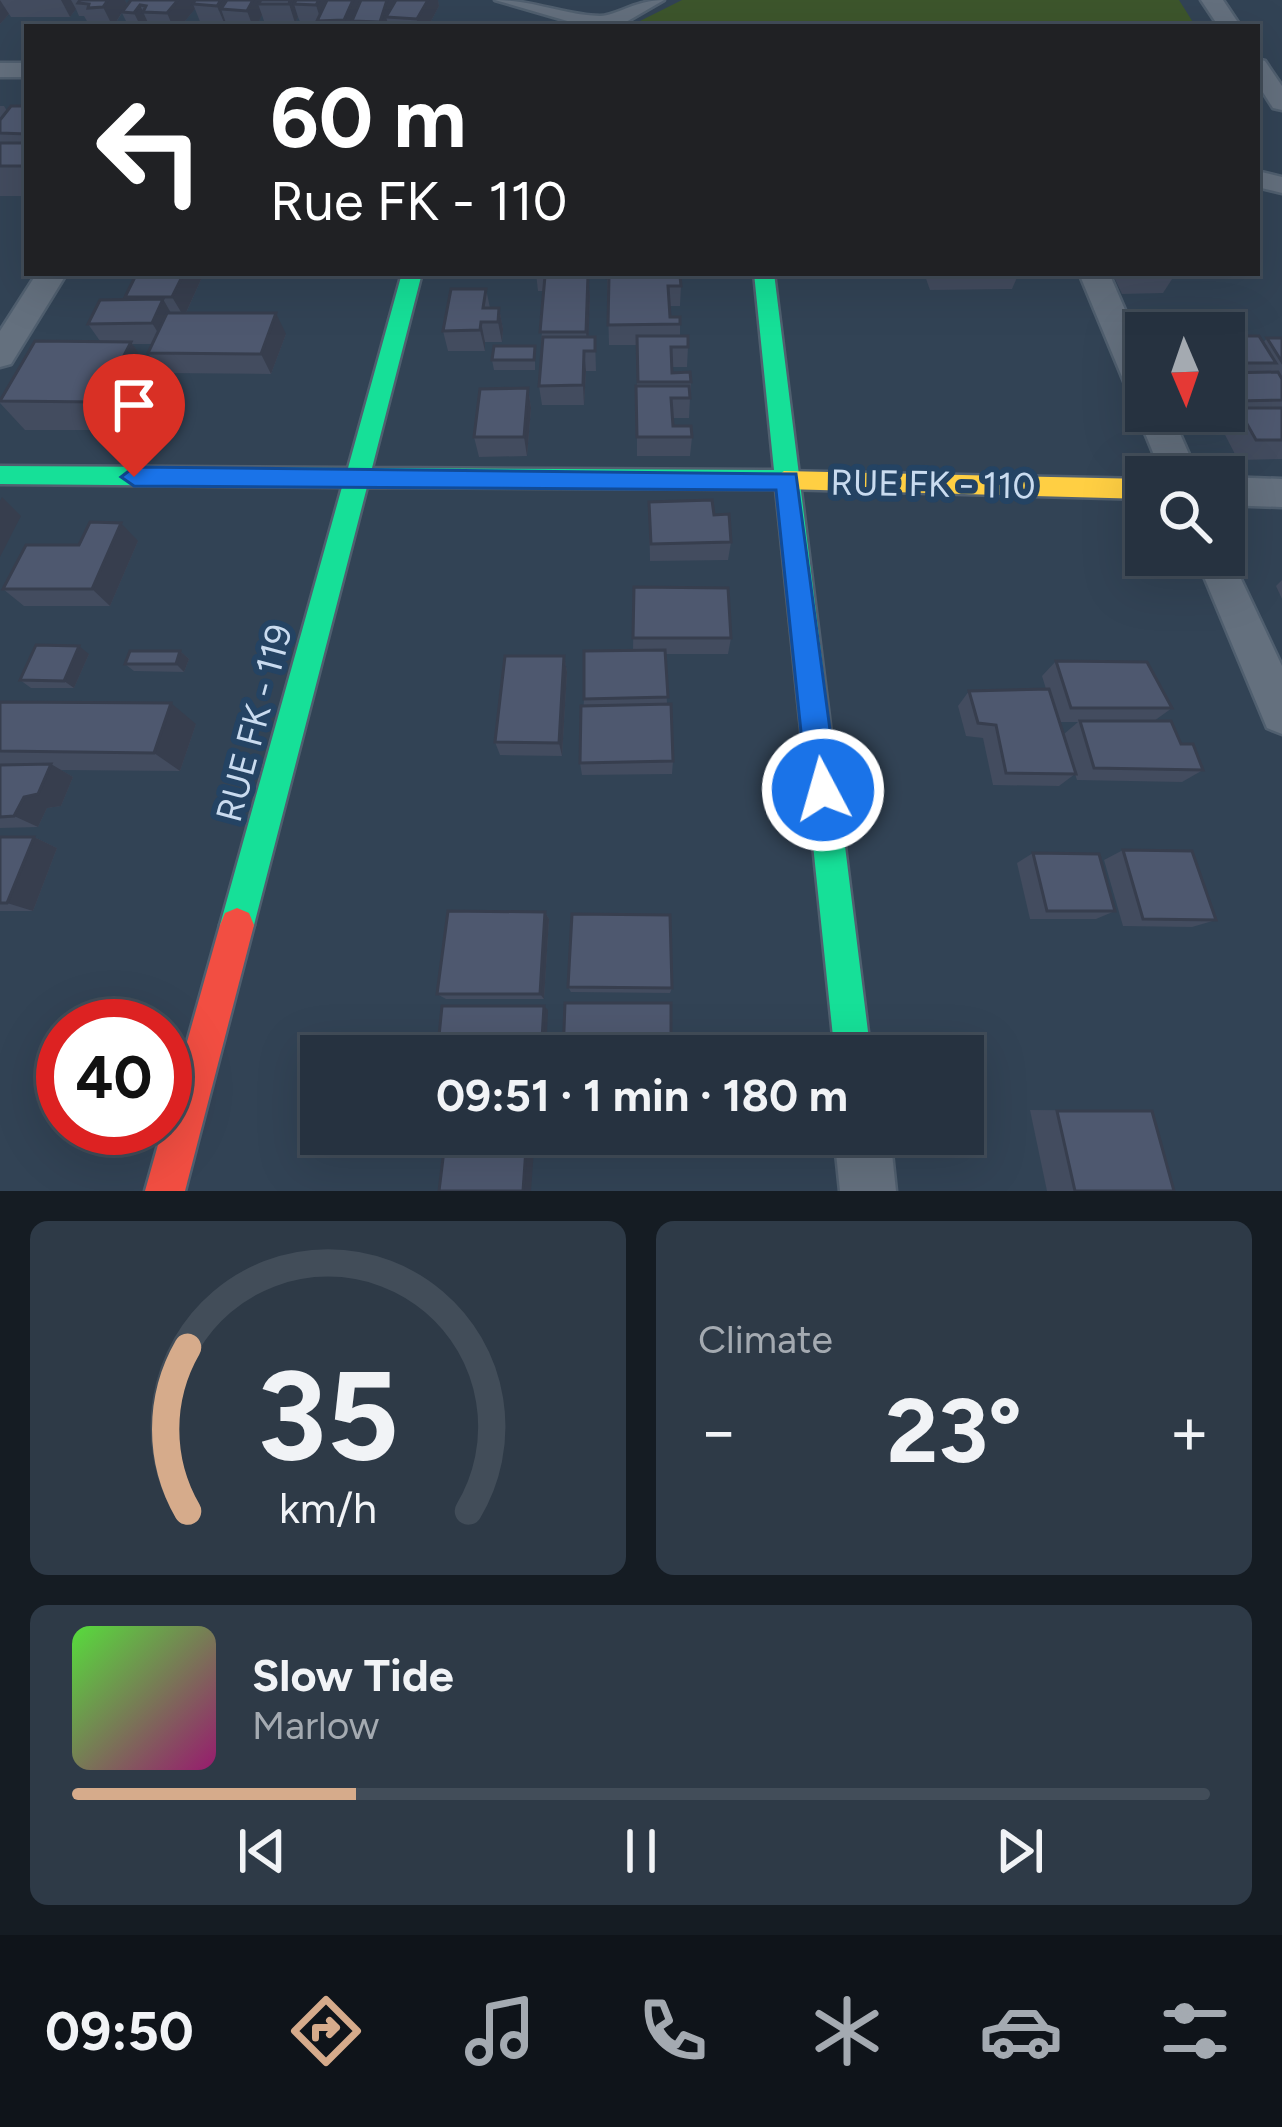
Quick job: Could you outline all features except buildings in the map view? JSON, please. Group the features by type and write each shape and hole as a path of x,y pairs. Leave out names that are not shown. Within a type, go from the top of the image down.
{"street":[{"path":"506,0 600,24"},
{"path":"611,24 653,0"},
{"path":"1260,70 1282,103"},
{"path":"0,356 50,276"},
{"name":"RUE FK - 119","path":"165,1191 411,276"},
{"path":"764,276 851,1035"},
{"path":"1095,276 1125,346"},
{"name":"RUE FK - 110","path":"0,476 788,480 1125,488"},
{"path":"1245,492 1282,493"},
{"path":"1223,576 1282,714"},
{"path":"864,1155 868,1191"}],"green space":[{"path":"682,0 1179,0 1194,24 634,24"}],"traffic: fast":[{"path":"237,925 411,276"},
{"path":"764,276 851,1035"},
{"path":"0,475 784,480"}],"traffic: slow":[{"path":"784,480 1125,488"}],"traffic: jam":[{"path":"165,1191 237,925"}],"route":[{"path":"134,477 788,480 823,790"}]}
